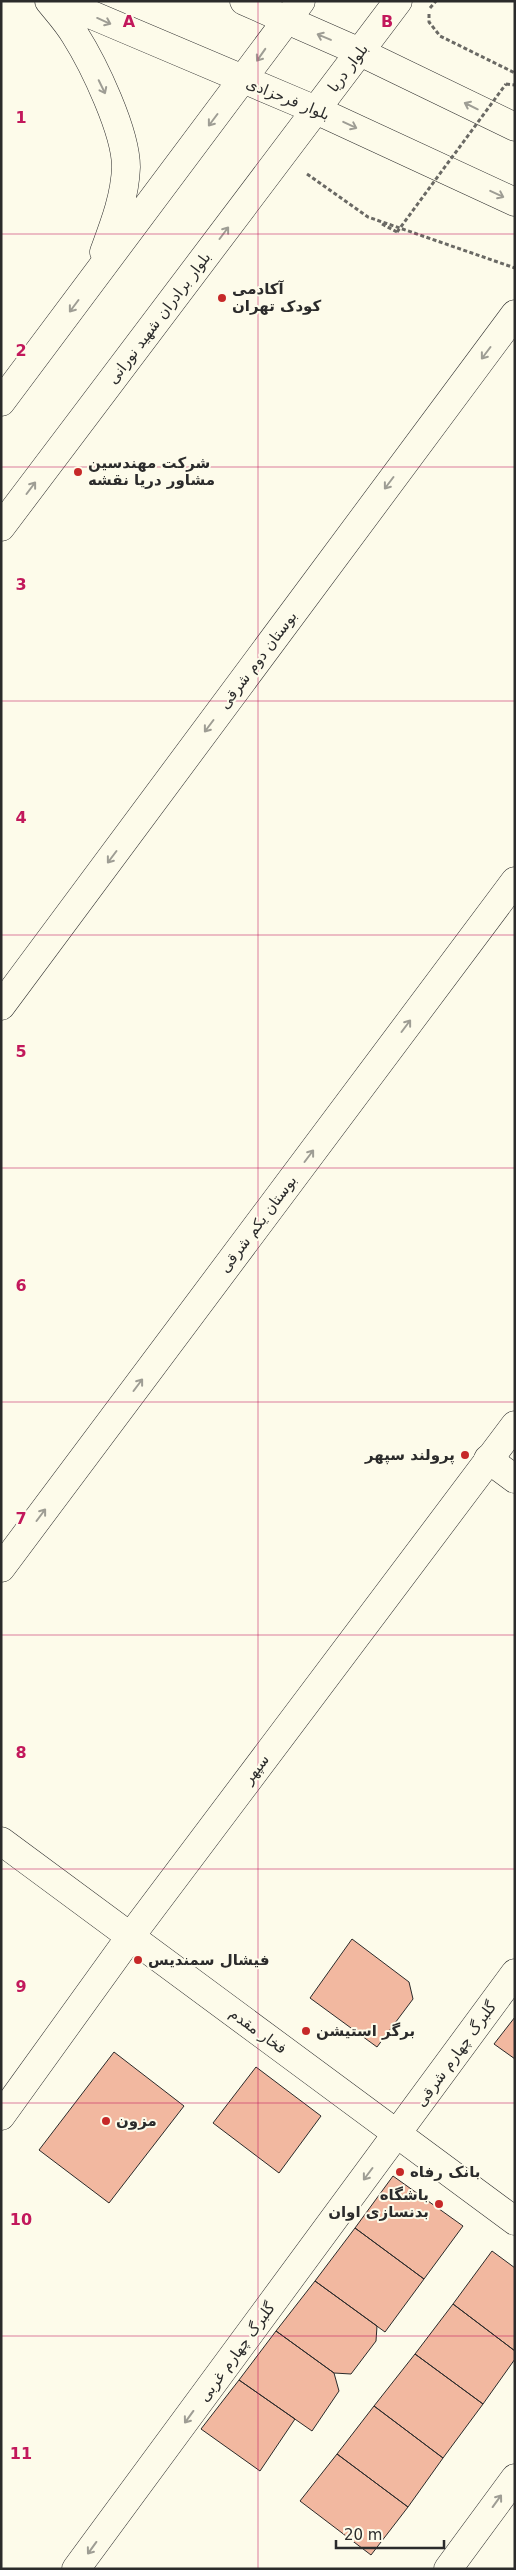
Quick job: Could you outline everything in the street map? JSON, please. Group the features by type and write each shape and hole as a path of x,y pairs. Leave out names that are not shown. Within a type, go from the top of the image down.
{"street":[{"path":"49,1 75,35 108,100 120,134 126,166 120,208 93,281"},
{"name":"بلوار فرحزادی","path":"59,1 243,81 316,110 515,202"},
{"path":"244,1 293,11 360,52 515,127"},
{"name":"بلوار دریا","path":"316,110 398,1"},
{"path":"1,402 243,81 293,11"},
{"name":"بلوار برادران شهید نورانی","path":"1,527 316,110"},
{"name":"بوستان دوم شرقی","path":"1,1006 515,314"},
{"name":"بوستان یکم شرقی","path":"1,1568 515,881"},
{"name":"سپهر","path":"1,2116 130,1937 515,1425"},
{"path":"488,1459 515,1479"},
{"name":"فخار مقدم","path":"1,1841 515,2221"},
{"name":"گلبرگ چهارم شرقی","path":"397,2134 515,1973"},
{"name":"گلبرگ چهارم غربی","path":"76,2569 397,2134"},
{"path":"448,2569 515,2478"}],"path":[{"path":"436,1 429,10 429,22 440,36 515,73"},
{"path":"300,170 368,218 397,232 506,84 515,85"},
{"path":"368,218 515,268"}],"building":[{"path":"352,1939 409,1982 413,1999 377,2047 310,1998"},
{"path":"515,2017 515,2059 494,2044"},
{"path":"114,2052 184,2106 109,2203 39,2150"},
{"path":"256,2067 321,2116 279,2173 213,2123"},
{"path":"393,2176 463,2226 424,2279 355,2228"},
{"path":"355,2228 424,2279 385,2332 315,2281"},
{"path":"492,2251 515,2268 515,2351 453,2304"},
{"path":"315,2281 377,2326 376,2341 351,2374 334,2373 276,2331"},
{"path":"453,2304 515,2351 515,2359 483,2404 415,2354"},
{"path":"276,2331 334,2373 339,2391 312,2431 239,2380"},
{"path":"415,2354 483,2404 443,2458 374,2406"},
{"path":"239,2380 295,2419 260,2471 201,2429"},
{"path":"374,2406 443,2458 408,2507 337,2454"},
{"path":"337,2454 408,2507 371,2555 300,2501"}],"place":[{"name":"آکادمی کودک تهران","path":"222,298"},
{"name":"شرکت مهندسین مشاور دریا نقشه","path":"78,472"},
{"name":"پرولند سپهر","path":"465,1455"},
{"name":"فیشال سمندیس","path":"138,1960"},
{"name":"برگر استیشن","path":"306,2031"},
{"name":"مزون","path":"106,2121"},
{"name":"بانک رفاه","path":"400,2172"},
{"name":"باشگاه بدنسازی اوان","path":"439,2204"}]}
